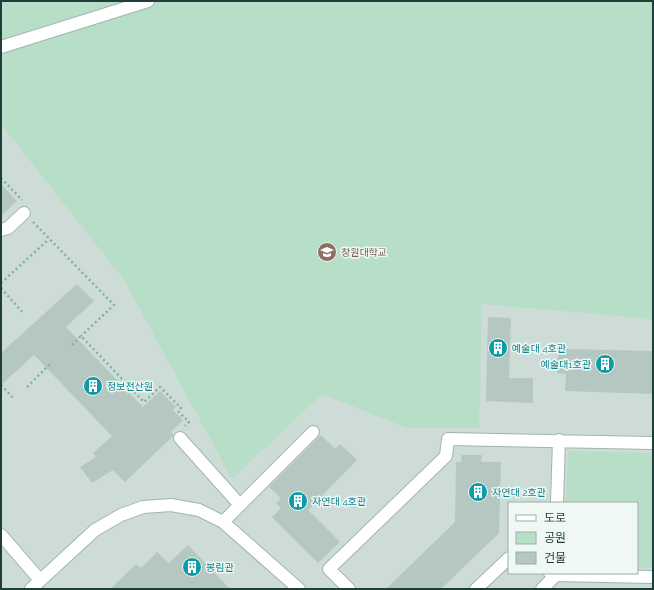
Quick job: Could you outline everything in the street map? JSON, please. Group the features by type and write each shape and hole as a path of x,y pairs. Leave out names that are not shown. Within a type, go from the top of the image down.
{"street":[{"path":"1,47 148,1"},
{"path":"1,230 8,228 24,213"},
{"path":"222,522 313,432"},
{"path":"182,433 240,505"},
{"path":"348,589 329,569 446,456 448,439 653,442"},
{"path":"558,502 559,440"},
{"path":"31,589 95,530 120,515 143,507 171,505 199,510 222,522 299,589"},
{"path":"1,535 40,580"},
{"path":"476,589 508,559"},
{"path":"542,589 554,574 653,577"}],"path":[{"path":"1,178 25,203 24,213 114,305 72,345"},
{"path":"1,283 49,239"},
{"path":"1,288 24,314"},
{"path":"81,336 144,402 160,387 170,400 181,408 178,411 189,422 182,433"},
{"path":"27,387 52,362"},
{"path":"1,385 14,399"}],"shaded area":[{"name":"창원대학교","path":"1,1 653,1 653,589 1,589"}],"green space":[{"path":"1,1 653,1 653,319 482,304 479,428 407,428 322,394 232,479 124,280 1,124"},
{"path":"568,451 653,453 653,568 638,568 638,502 566,502"}],"building":[{"path":"1,184 17,201 1,216"},
{"name":"정보전산원","path":"77,284 94,301 66,327 143,407 160,391 176,407 173,410 183,420 171,432 173,436 125,482 113,470 92,483 80,467 96,457 93,453 112,436 34,355 1,385 1,353"},
{"name":"예술대 4호관","path":"488,317 511,318 509,378 533,378 533,403 486,401"},
{"name":"예술대1호관","path":"566,349 653,351 653,394 565,391 566,374 557,373 558,354 566,355"},
{"name":"자연대 4호관","path":"321,435 335,449 340,444 357,460 308,510 340,542 318,563 272,517 281,508 276,503 281,498 269,487"},
{"name":"자연대 2호관","path":"462,455 482,455 481,462 501,462 499,533 441,589 386,589 455,522 456,462 461,462"},
{"name":"봉림관","path":"188,545 230,589 110,589 136,564 141,568 157,552 169,563"}],"place":[{"name":"창원대학교","path":"327,252"},
{"name":"예술대 4호관","path":"498,348"},
{"name":"예술대1호관","path":"605,364"},
{"name":"정보전산원","path":"93,386"},
{"name":"자연대 2호관","path":"478,492"},
{"name":"자연대 4호관","path":"298,501"},
{"name":"봉림관","path":"192,567"}]}
